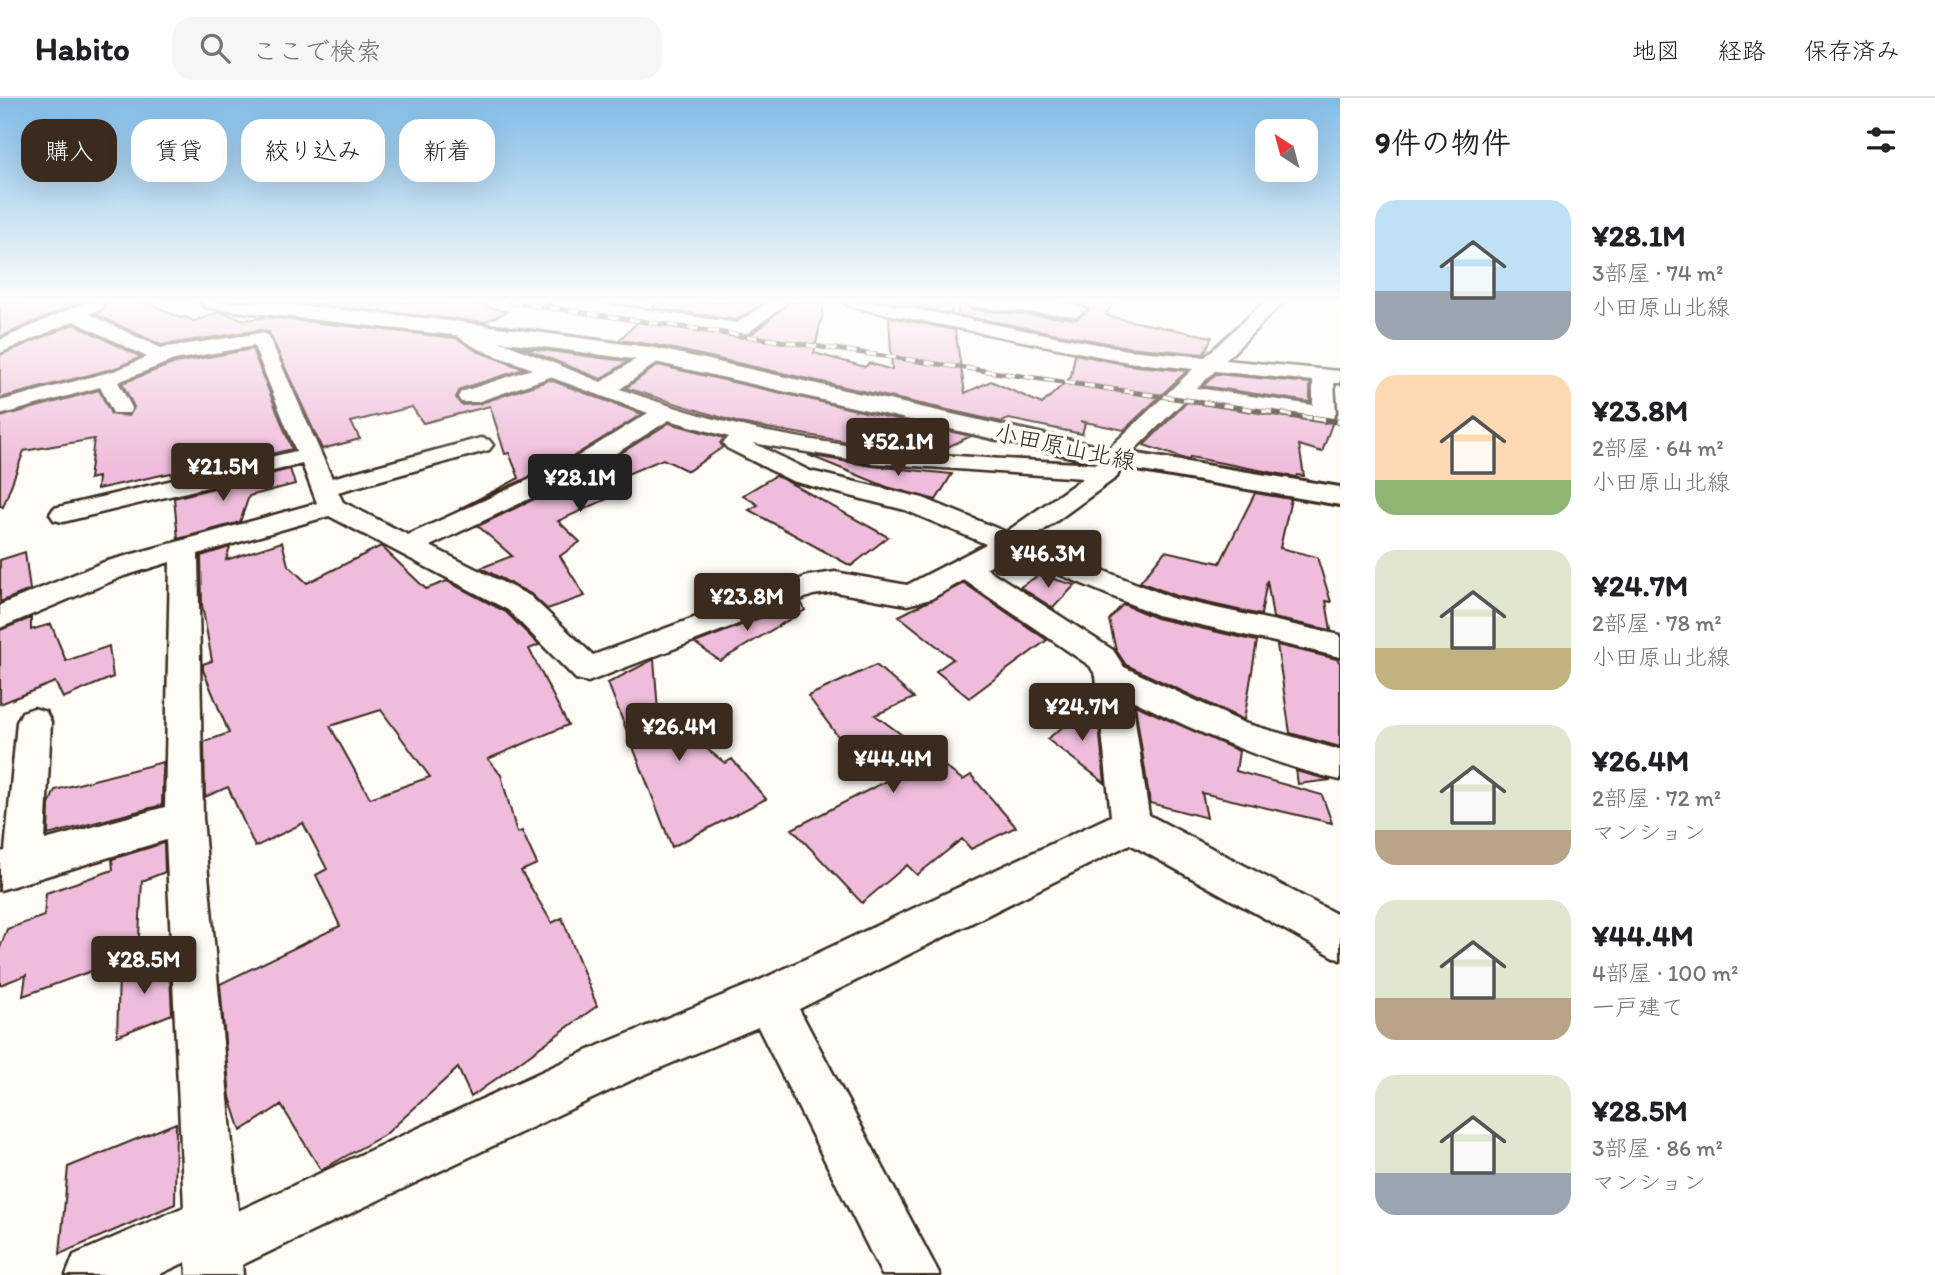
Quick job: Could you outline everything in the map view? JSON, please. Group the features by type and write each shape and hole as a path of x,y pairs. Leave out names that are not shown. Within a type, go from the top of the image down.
{"main road":[{"name":"小田原山北線","path":"663,357 1111,465 1340,496"}],"street":[{"path":"0,408 106,379 164,357"},
{"path":"269,357 328,497 406,546 519,603 588,670 808,586 835,582 907,595 920,592 1010,542 1111,465 1216,357"},
{"path":"520,357 602,391 733,431 839,449 957,463 1111,465"},
{"path":"602,391 652,357"},
{"path":"1146,357 1332,376 1325,413 1180,392"},
{"path":"469,397 551,370"},
{"path":"106,379 121,408"},
{"path":"1164,409 1272,424"},
{"path":"406,546 579,466 666,412"},
{"path":"733,431 735,445 801,476 914,504 1168,608 1340,646"},
{"path":"0,617 114,569 481,445"},
{"path":"63,514 310,455"},
{"path":"184,547 184,818 213,1249"},
{"path":"966,568 1102,657 1112,676 1131,825"},
{"path":"1112,676 1232,733 1290,753 1340,765"},
{"path":"33,722 12,867 184,818"},
{"path":"1131,825 1340,939"},
{"path":"94,1275 213,1249 617,1062 769,1000 1131,825"},
{"path":"769,1000 912,1275"}],"building":[{"path":"0,357 141,357 116,368 0,398"},
{"path":"208,357 255,357 292,449 172,478 171,473 97,489 98,477 89,479 94,439 24,451 3,507 0,506 0,417 99,390 111,414 129,416 134,407 122,383 175,363"},
{"path":"280,357 492,357 524,369 460,389 456,398 461,405 478,404 550,380 642,414 569,459 459,509 519,478 509,453 505,454 490,406 423,423 412,407 351,422 360,439 322,449"},
{"path":"545,357 593,357 628,361 601,379"},
{"path":"710,357 828,357 865,367 869,363 892,370 891,357 959,357 965,393 991,381 1042,404 1071,377 1074,357 1187,371 1124,430 1080,421 1085,423 1082,434 1009,419 1002,422"},
{"path":"658,365 971,436 937,452 859,444 739,423 626,388"},
{"path":"1216,374 1310,383 1310,402 1203,386"},
{"path":"1187,402 1325,423 1333,421 1322,452 1299,445 1304,476 1296,477 1190,457 1189,460 1144,445"},
{"path":"669,423 724,438 720,443 723,447 688,471 663,459 615,479 627,490 558,521 580,542 560,556 585,596 547,609 531,594 481,568 512,556 478,526 589,473"},
{"path":"808,455 872,466 952,474 936,500 887,487"},
{"path":"290,469 295,484 249,496 240,522 178,539 174,498"},
{"path":"775,476 888,537 851,566 749,510 758,505 743,495"},
{"path":"1255,493 1291,499 1280,548 1317,557 1331,602 1326,601 1331,630 1273,618 1267,580 1261,615 1176,596 1140,582 1165,551 1220,563"},
{"path":"282,542 288,565 307,583 381,546 426,589 447,581 506,612 539,645 529,649 568,725 488,759 501,775 517,833 522,831 537,864 521,871 552,923 562,918 597,1006 471,1097 458,1068 386,1134 321,1170 281,1105 241,1131 230,1097 220,984 340,926 316,875 327,869 303,823 255,847 228,787 205,797 204,742 229,733 203,670 203,664 212,661 202,605 201,556 230,547 226,560","holes":["381,710 430,777 370,798 330,726"]},
{"path":"25,552 30,590 0,602 0,560"},
{"path":"1039,575 1075,585 1053,608 1020,587"},
{"path":"964,583 1047,640 969,698 936,671 953,659 899,616"},
{"path":"801,602 805,610 720,661 695,643"},
{"path":"1123,604 1156,618 1257,641 1244,720 1126,665 1116,650 1109,620"},
{"path":"31,618 31,630 51,624 66,661 109,646 113,677 63,698 55,682 0,704 0,630"},
{"path":"1277,645 1337,659 1340,663 1340,747 1290,733"},
{"path":"654,659 658,711 725,763 732,759 766,799 672,847 608,683"},
{"path":"876,665 914,698 875,715 963,780 971,775 1016,827 971,849 962,839 917,875 907,865 862,903 792,829 894,777 837,735 808,696"},
{"path":"1135,705 1239,751 1236,771 1322,795 1332,823 1202,793 1207,818 1150,803"},
{"path":"1083,712 1098,717 1105,783 1047,739"},
{"path":"163,762 162,805 48,835 49,805 55,790"},
{"path":"1296,771 1311,775 1331,780 1298,784"},
{"path":"164,843 165,872 142,881 138,954 23,996 26,975 0,985 0,948 7,929 44,916 46,893 113,870 112,859"},
{"path":"169,957 172,1014 117,1036 119,977"},
{"path":"176,1123 175,1204 60,1254 68,1167"}],"railway":[{"path":"889,357 1325,420"},
{"path":"1313,418 1340,422"}]}
